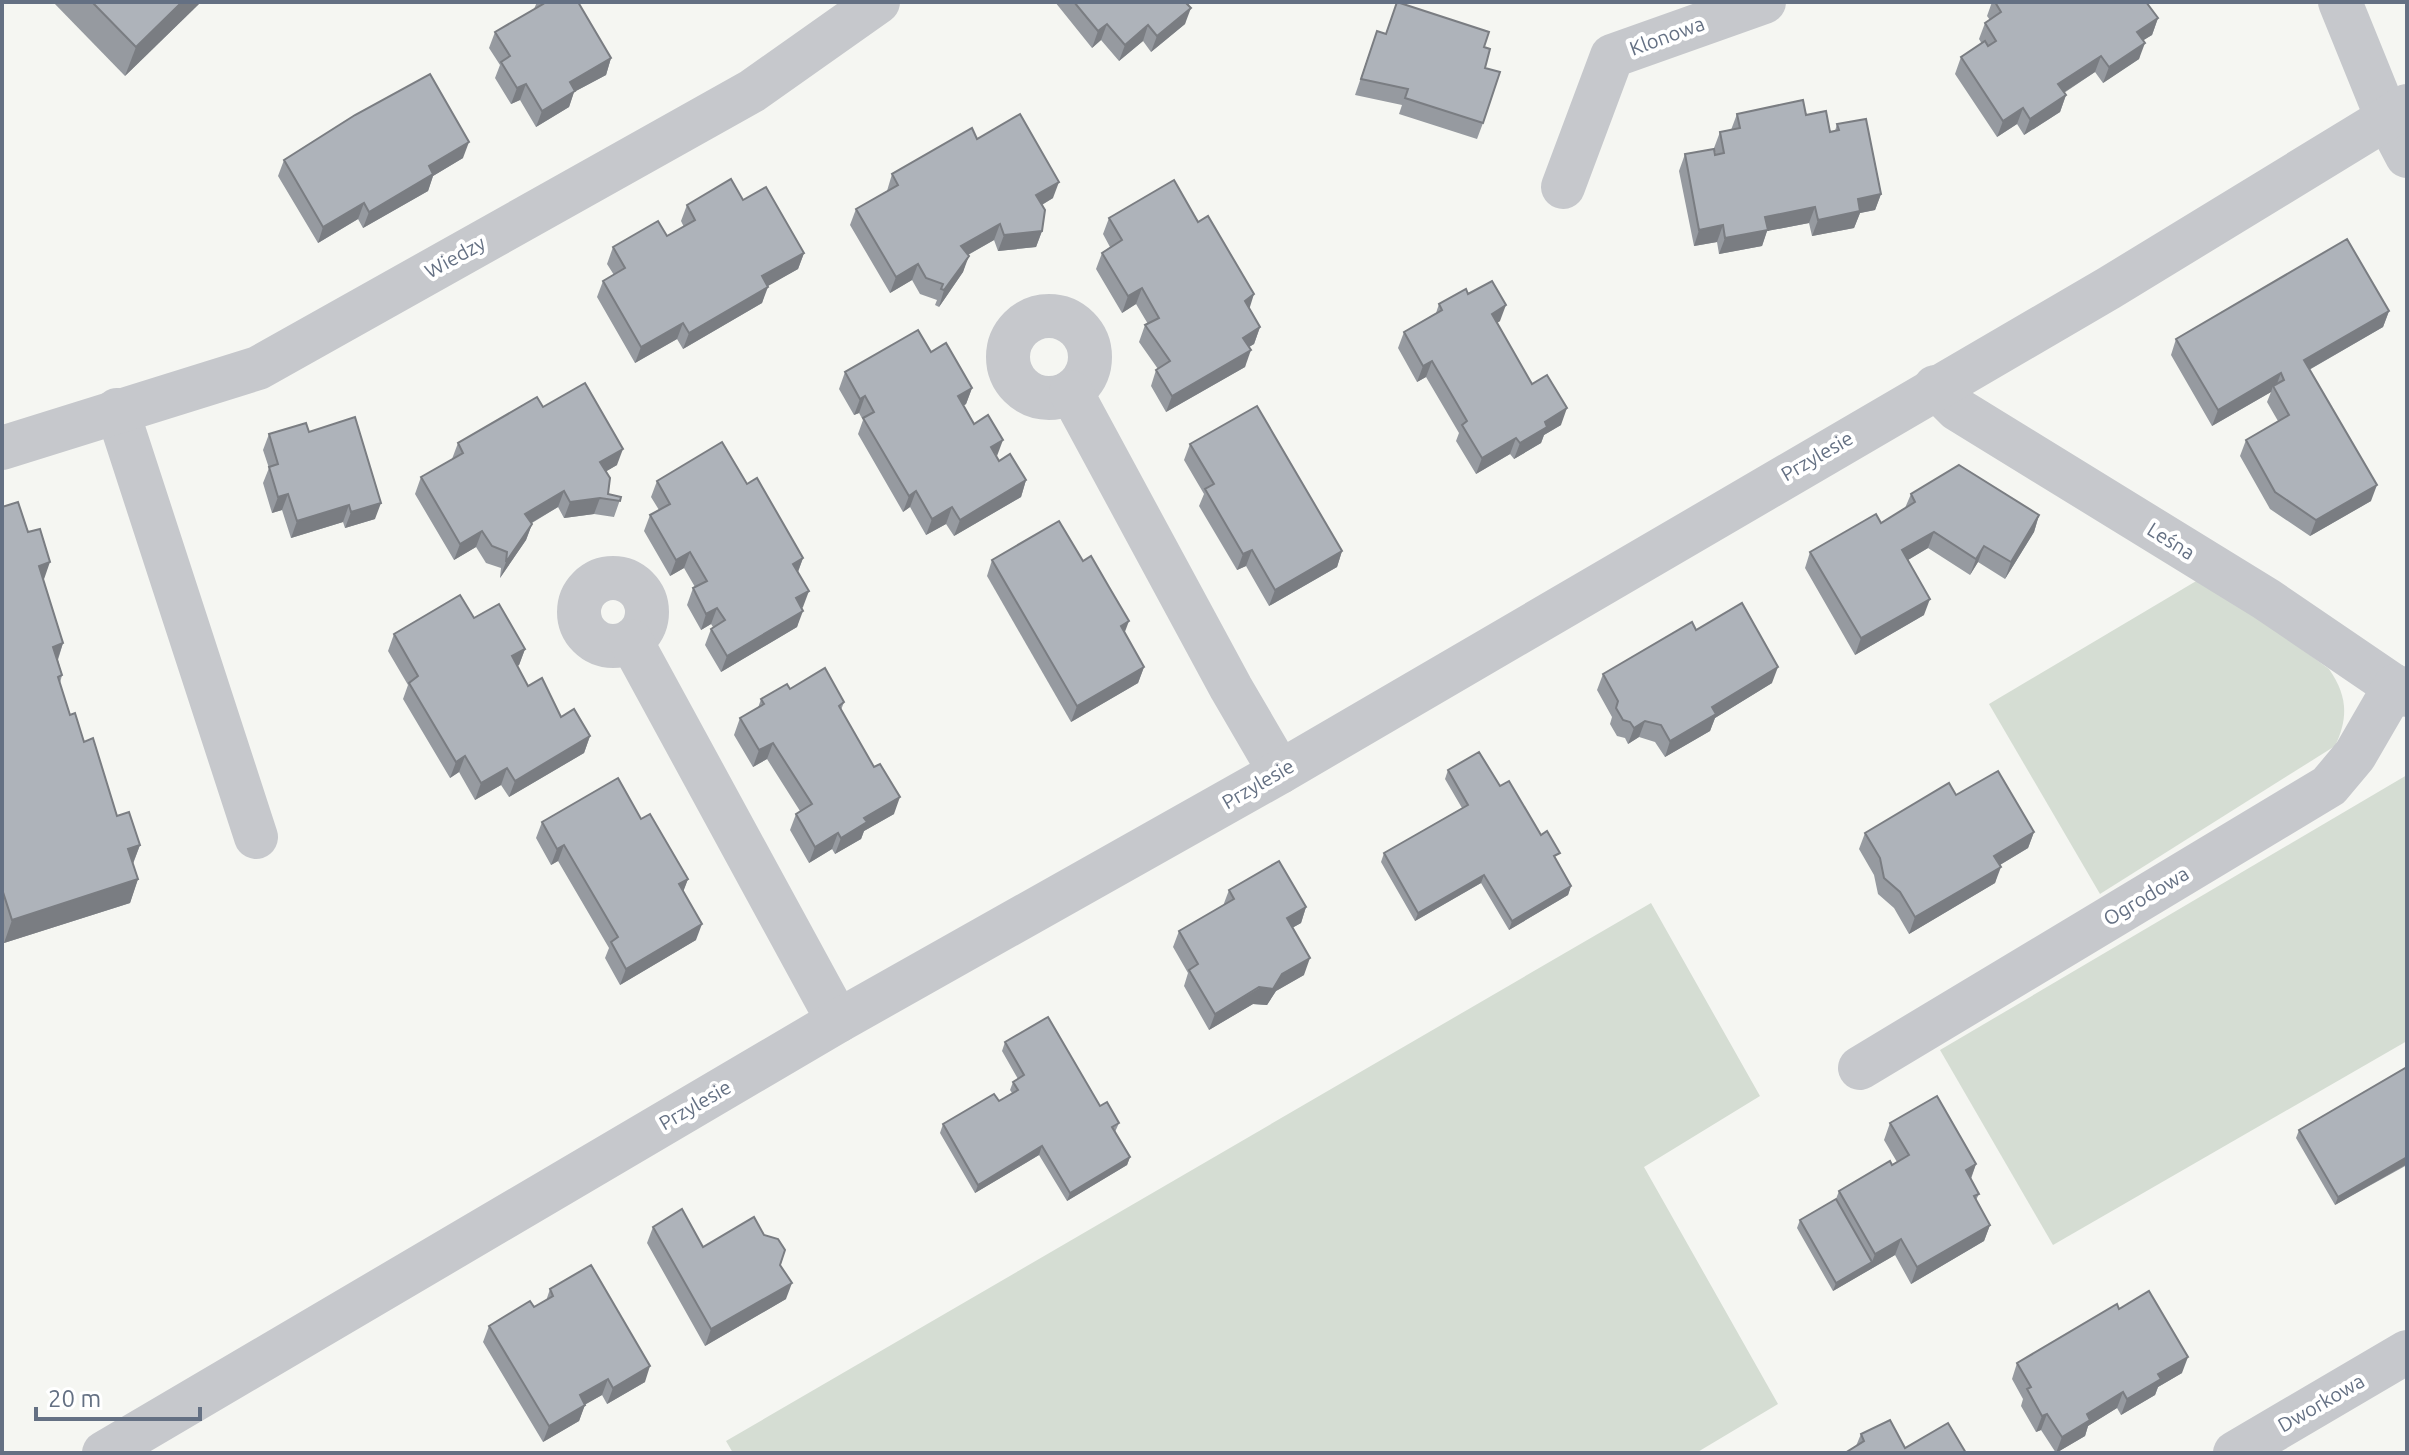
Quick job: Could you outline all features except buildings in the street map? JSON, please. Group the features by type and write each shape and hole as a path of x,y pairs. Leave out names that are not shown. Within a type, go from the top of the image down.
{"street":[{"name":"Wiedzy","path":"2,448 258,368 752,91 878,2"},
{"name":"Klonowa","path":"1563,187 1612,56 1764,2"},
{"path":"2340,2 2397,112 2407,156"},
{"name":"Przylesie","path":"104,1453 838,1021 1280,772 2109,288 2397,112"},
{"name":"Leśna","path":"1935,387 1957,409 2266,599 2401,691"},
{"path":"1071,392 1231,688 1280,772"},
{"path":"117,410 256,837"},
{"path":"631,641 838,1021"},
{"name":"Ogrodowa","path":"1860,1068 2329,786 2401,691"},
{"name":"Dworkowa","path":"2235,1453 2407,1352"}],"shaded area":[{"path":"2203,577 2329,669 2340,688 2344,706 2340,735 2335,746 2100,894 1989,704"},
{"path":"2407,775 2407,1041 2053,1245 1940,1050"},
{"path":"1651,903 1760,1096 1644,1167 1778,1404 1696,1453 733,1453 726,1441"}]}
